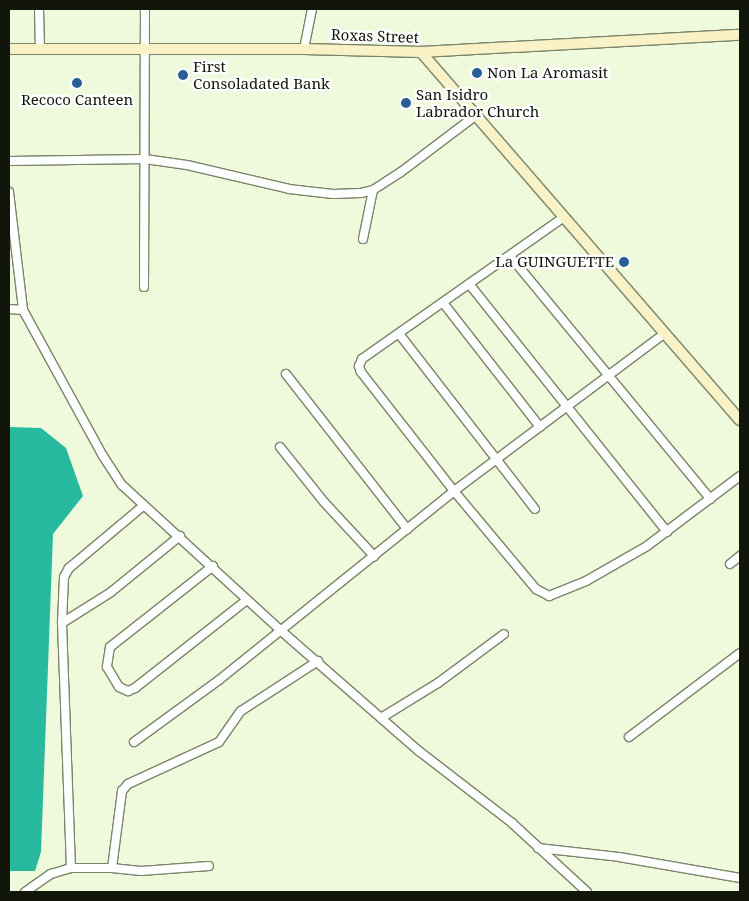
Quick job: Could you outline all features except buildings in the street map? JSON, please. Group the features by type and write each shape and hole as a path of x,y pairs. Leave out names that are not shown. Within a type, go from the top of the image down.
{"main road":[{"name":"Roxas Street","path":"9,49 304,48 421,52 740,35"},
{"path":"421,52 740,420"}],"street":[{"path":"39,9 40,49"},
{"path":"144,286 145,9"},
{"path":"304,48 312,9"},
{"path":"9,161 145,159 187,164 314,193 333,194 373,190 475,116"},
{"path":"363,239 373,190"},
{"path":"9,192 23,310 103,456 122,485 143,506 180,536 279,629 318,661 381,718 538,848 587,892"},
{"path":"564,217 400,335 362,359 360,369 454,491 536,589 549,596 586,582 667,532 740,476"},
{"path":"510,256 606,377 710,499"},
{"path":"470,285 566,408 667,532"},
{"path":"444,304 540,427"},
{"path":"9,310 23,310"},
{"path":"134,742 173,716 279,629 374,556 454,491 664,334"},
{"path":"400,335 534,509"},
{"path":"286,374 407,529"},
{"path":"280,447 324,502 374,556"},
{"path":"70,868 62,623 63,584 69,568 143,506"},
{"path":"62,623 111,592 180,536"},
{"path":"730,564 740,556"},
{"path":"212,566 110,648 107,667 119,687 128,691 135,688 247,600"},
{"path":"381,718 438,683 504,634"},
{"path":"629,737 740,652"},
{"path":"112,868 122,792 128,784 219,742 241,711 318,661"},
{"path":"538,848 619,857 740,878"},
{"path":"25,892 32,885 51,874 70,868 112,868 141,871 209,866"}],"water":[{"path":"9,427 41,428 66,448 83,496 53,534 41,852 35,871 9,871"}],"place":[{"name":"Non La Aromasit","path":"477,73"},
{"name":"First Consoladated Bank","path":"183,75"},
{"name":"Recoco Canteen","path":"77,83"},
{"name":"San Isidro Labrador Church","path":"406,103"},
{"name":"La GUINGUETTE","path":"624,262"}]}
